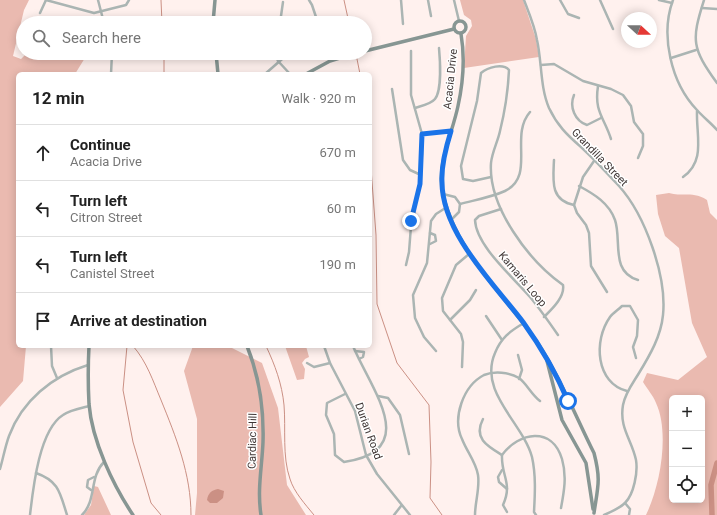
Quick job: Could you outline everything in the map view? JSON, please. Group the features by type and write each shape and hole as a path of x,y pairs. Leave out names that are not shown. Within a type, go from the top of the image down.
{"street":[{"path":"40,13 46,0 94,13 126,5 129,0"},
{"path":"98,0 102,16"},
{"path":"214,16 215,0"},
{"path":"308,0 312,5 316,16"},
{"path":"400,0 403,24"},
{"path":"428,0 431,16"},
{"path":"454,0 459,20 464,22 466,27 464,32 460,34 456,33 454,29 454,24 459,20"},
{"name":"Grandilla Street","path":"524,0 537,39 542,65 542,86 548,107 558,126 620,188 636,211 649,240 662,284 663,314 659,334 651,352 627,391 623,405 623,426 636,460 636,472 632,489 626,503"},
{"path":"560,0 568,14 579,18"},
{"path":"600,0 613,29"},
{"path":"659,0 673,2 667,31 671,58 682,88 697,110 717,130"},
{"path":"704,0 696,31 696,50 717,83"},
{"path":"281,16 283,2"},
{"path":"702,8 717,9"},
{"path":"372,49 454,29"},
{"name":"Acacia Drive","path":"460,34 463,48 462,77 458,106 444,159 442,182 443,194 451,220 469,254 490,284 524,324 556,373 594,453 600,481 594,514"},
{"path":"415,108 433,102 437,97 440,75 439,48"},
{"path":"671,58 696,50"},
{"path":"406,265 409,252 411,221 421,175 422,134 410,86 411,51"},
{"path":"110,72 111,60"},
{"path":"217,60 218,72"},
{"path":"310,72 333,60"},
{"path":"267,72 278,61 288,72"},
{"path":"542,65 554,64 583,81 619,92 628,100 634,122 641,129 644,140 642,151 638,158"},
{"name":"Kamaris Loop","path":"491,177 468,181 463,179 461,176 461,166 477,101 481,73 489,68 502,66 509,70 508,90 506,106 491,162 491,177 495,194 501,209 532,256 551,277 563,285 555,306 544,317 530,298 499,264 475,226 475,220 480,216 501,209"},
{"path":"598,86 596,97 598,110 601,118 608,128 611,139"},
{"path":"392,89 403,160 410,170 421,175"},
{"path":"574,96 572,107 576,117 582,123 587,125 601,118"},
{"path":"683,177 693,168 696,159 698,146 697,110"},
{"path":"460,204 510,188 519,178 522,166 520,130 525,118 530,112"},
{"path":"422,134 451,131"},
{"path":"554,160 554,185 557,196 564,203 574,205"},
{"path":"594,162 579,186 574,205 589,233 591,266 607,292"},
{"path":"579,186 600,198 615,220 621,265 628,276 638,280"},
{"path":"443,194 455,197 460,204 459,212 451,220"},
{"path":"436,351 424,337 415,318 413,296 427,263 431,221 436,214 447,207"},
{"path":"430,233 436,235 437,238 436,241 430,244"},
{"path":"462,367 464,342 455,324 443,311 442,298 456,264 469,254"},
{"path":"450,320 461,307 470,300 476,290"},
{"path":"627,391 619,389 607,380 600,357 601,337 610,317 622,306 630,306 638,320 637,336 633,347 636,358"},
{"path":"486,316 502,340"},
{"path":"544,317 558,334"},
{"path":"524,324 510,331 502,340 491,362 491,372 493,384 506,410 525,438 532,458 535,485 534,514"},
{"path":"51,348 52,366 57,378"},
{"path":"89,348 89,406 95,434 117,490 133,515"},
{"name":"Cardiac Hill","path":"248,348 256,371 262,413 263,441 259,484 261,515"},
{"name":"Durian Road","path":"325,348 330,363 355,411 366,455 377,474 401,506 410,515"},
{"path":"345,394 332,400 326,406 326,415 334,434 335,455 344,462 353,461 380,448 387,431 385,414 378,396 354,348"},
{"path":"355,351 364,352 363,357 359,359"},
{"path":"518,355 522,370 519,379"},
{"name":"Acacia Drive","path":"546,358 562,420 586,463 594,514"},
{"path":"308,363 314,367 330,363"},
{"path":"0,469 8,437 22,411 45,386 57,378 88,365"},
{"path":"475,515 478,475 474,461 461,439 459,430 459,415 467,391 475,381 491,372 501,373 519,379 533,396 540,400"},
{"path":"378,396 388,398 400,415 409,454"},
{"path":"30,515 36,473 46,440 57,420 69,412 89,406"},
{"path":"483,419 478,428 479,434 489,447 502,455"},
{"path":"507,512 503,505 508,490 508,483 502,469 502,455 517,440 540,436 556,447 560,454 565,484 561,508"},
{"path":"82,515 90,504 94,477 98,468 105,461"},
{"path":"502,469 498,477 499,482 508,490"},
{"path":"36,473 51,480 56,485 67,515"},
{"path":"92,491 87,487 87,483 88,480 94,477"},
{"path":"604,515 626,503 630,509 629,515"},
{"path":"394,515 401,506"}],"shaded area":[{"path":"0,0 29,0 23,16 16,16 16,43 13,56 16,57 16,60 84,60 76,72 16,72 16,348 26,348 23,381 0,407"},
{"path":"460,0 523,0 536,39 539,57 464,68 466,36 472,26 471,20 464,15"},
{"path":"669,193 693,195 707,200 710,213 717,220 717,515 646,515 659,475 663,444 660,415 655,400 643,382 647,373 678,380 707,357 692,323 679,248 665,236 658,214 656,195"},
{"path":"192,348 232,348 262,363 278,408 287,485 306,515 195,515 197,493 197,419 184,371"},
{"path":"286,348 307,348 309,357 302,363 305,369 304,379 297,380"},
{"path":"94,486 98,487 111,515 84,515 91,505"},
{"path":"218,489 224,491 223,498 217,503 210,503 207,500 208,495 212,491"}],"waterway":[{"path":"161,0 162,16"},
{"path":"344,0 347,16"},
{"path":"164,60 164,72"},
{"path":"357,60 360,72"},
{"path":"372,182 376,235 377,304 397,363 429,405 431,462 430,498 442,515"},
{"path":"127,348 123,390 133,442 151,503 161,515"},
{"path":"135,348 149,372 167,414 182,456 188,485 191,515"},
{"path":"267,348 278,375 282,390 285,414 285,452 290,479 297,493 314,515"},
{"path":"712,515 711,485 717,463"}],"route":[{"path":"411,221 420,184 422,134 451,131 444,159 442,182 443,194 451,220 469,254 490,284 513,310 540,346 556,373 568,401"}]}
